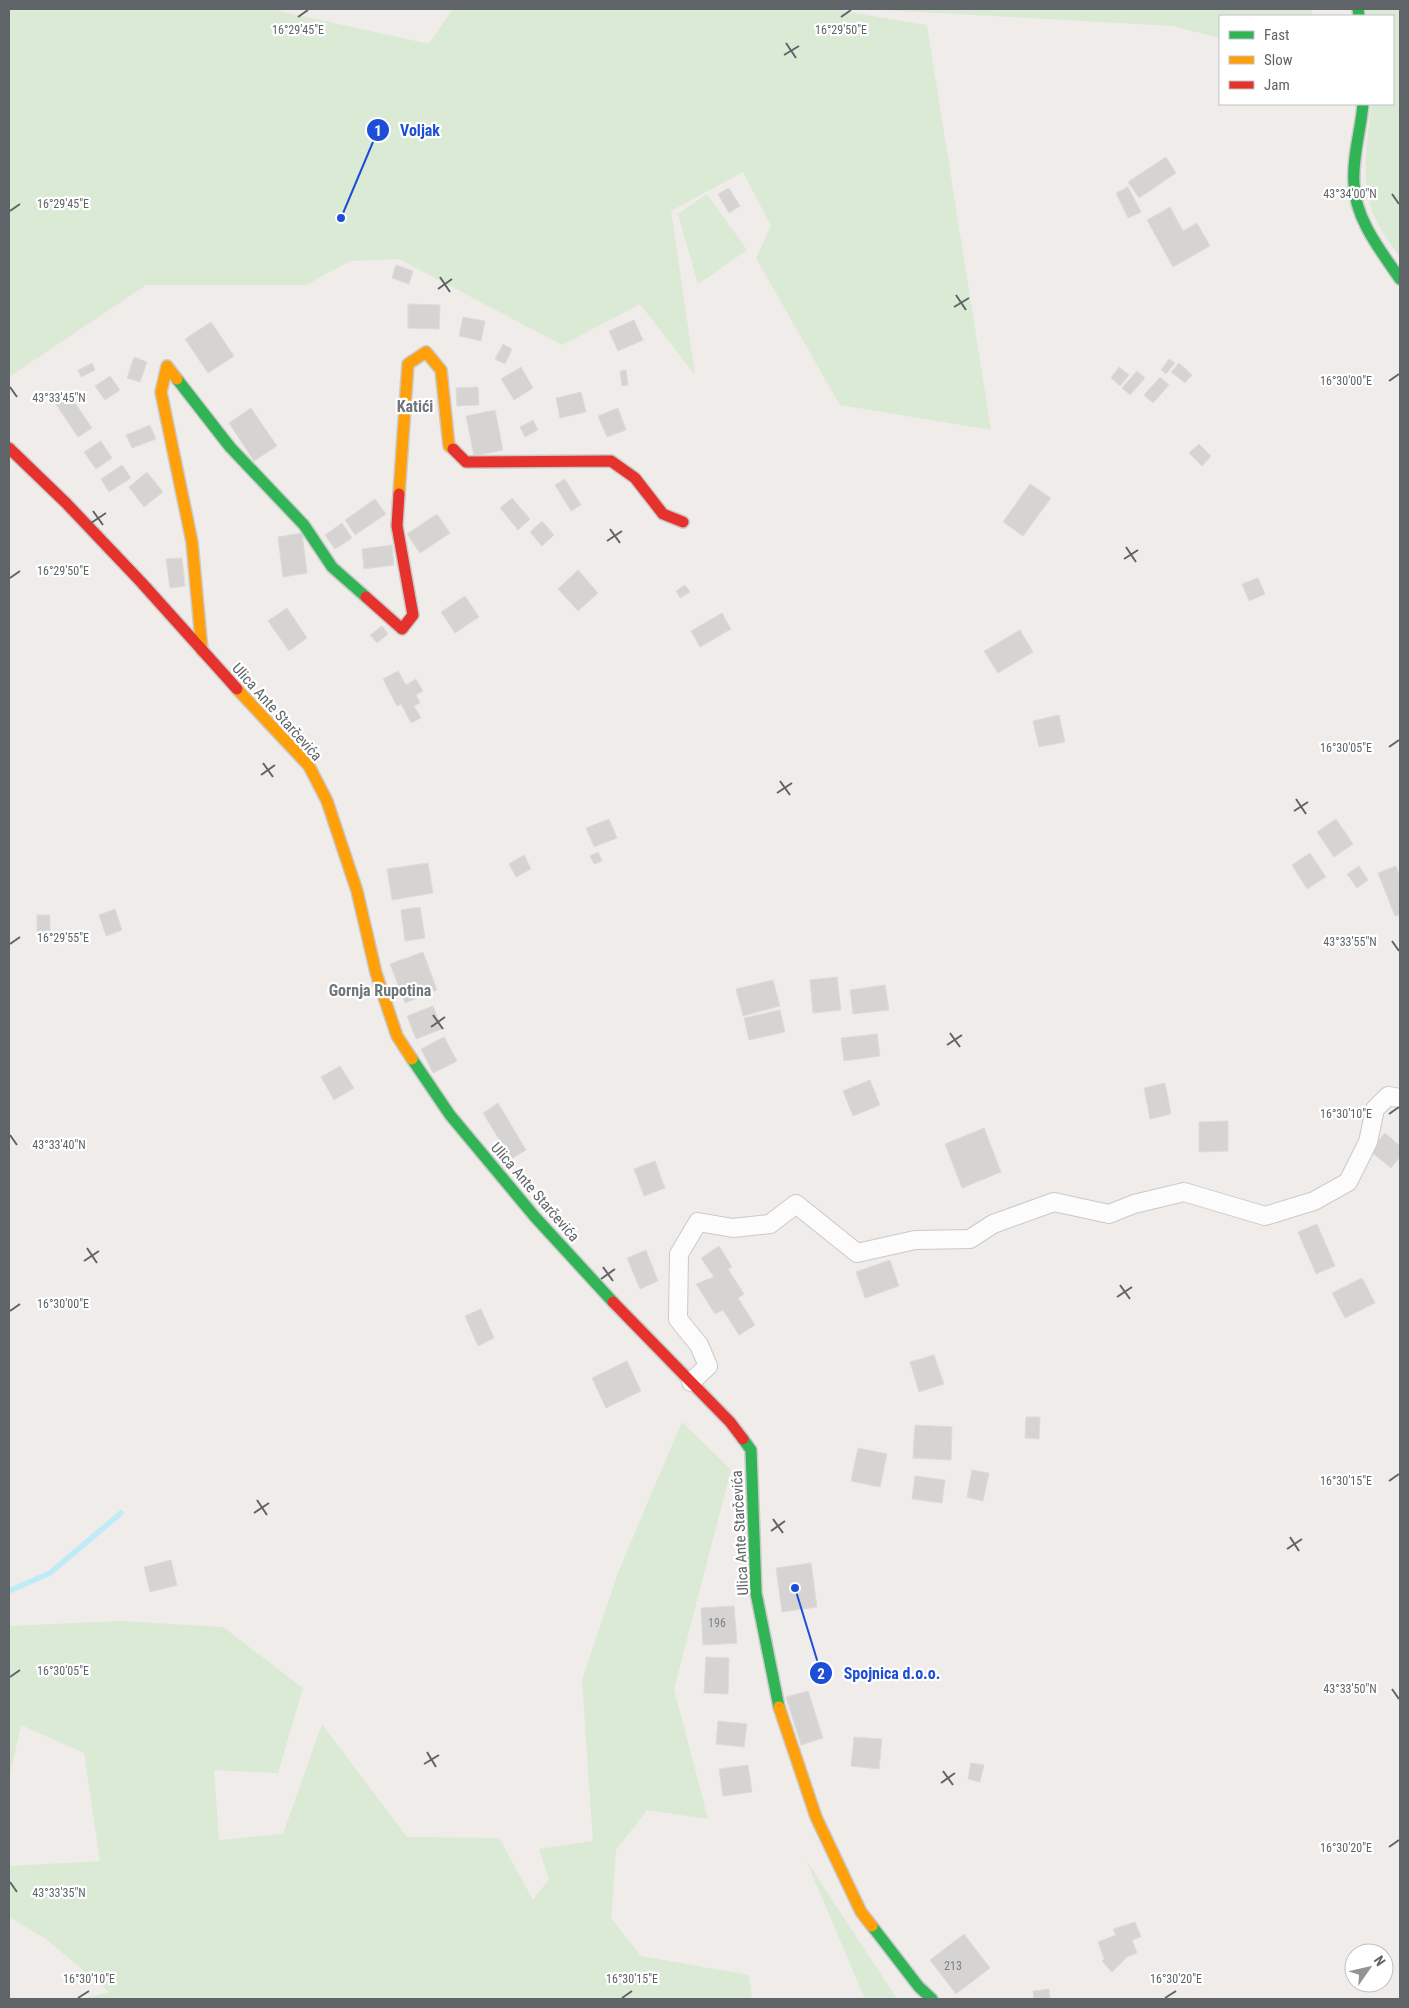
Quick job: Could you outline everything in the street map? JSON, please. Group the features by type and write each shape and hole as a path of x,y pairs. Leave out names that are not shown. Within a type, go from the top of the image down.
{"street":[{"path":"1363,105 1362,129 1356,155 1354,194 1366,226 1400,279"},
{"path":"202,651 192,542 161,392 167,366 230,447 304,525 332,567 402,629 413,615 397,526 408,364 426,352 440,370 449,446 466,462 611,461 636,478 663,514 683,522"},
{"name":"Ulica Ante Starčevića","path":"9,448 66,503 141,582 309,766 328,801 356,891 376,973 397,1036 450,1115 535,1217 730,1422 751,1450 756,1594 781,1717 816,1817 861,1912 919,1987 932,1999"},
{"path":"690,1382 708,1366 699,1345 678,1319 679,1254 698,1222 733,1228 770,1224 796,1204 857,1253 915,1240 970,1239 993,1224 1054,1202 1109,1214 1134,1204 1184,1192 1266,1216 1314,1201 1348,1182 1368,1142 1375,1109 1388,1096 1400,1098"}],"green space":[{"path":"9,9 270,9 429,44 453,9 831,9 927,25 991,430 840,405 756,258 771,226 743,172 671,211 695,375 640,304 562,345 399,259 350,261 306,285 146,285 9,377"},
{"path":"866,9 1311,9 1313,15 1219,15 1219,38 1173,26"},
{"path":"1366,9 1400,9 1400,257 1373,213 1366,185 1366,150 1371,105 1394,105 1394,15 1367,15"},
{"path":"707,194 747,250 698,284 678,214"},
{"path":"682,1422 731,1470 674,1689 708,1819 647,1810 616,1850 611,1918 641,1956 749,1975 752,1999 83,1999 109,1992 46,1939 9,1917 9,1866 100,1861 84,1753 21,1725 9,1779 9,1626 120,1621 223,1627 303,1688 278,1773 214,1770 219,1840 283,1834 322,1724 407,1837 499,1838 533,1900 549,1879 539,1849 593,1841 582,1680 619,1570"},
{"path":"806,1860 897,1999 865,1999"}],"building":[{"path":"1166,157 1176,173 1139,198 1128,182"},
{"path":"1128,187 1141,212 1128,218 1116,193"},
{"path":"729,188 740,206 729,213 718,194"},
{"path":"1170,207 1183,231 1197,223 1210,246 1173,267 1147,220"},
{"path":"396,265 413,271 409,284 392,278"},
{"path":"408,304 440,305 439,329 408,328"},
{"path":"463,317 485,321 481,341 459,336"},
{"path":"634,320 643,340 618,351 609,331"},
{"path":"211,322 234,356 208,373 185,339"},
{"path":"503,344 512,349 505,364 495,359"},
{"path":"134,357 147,362 140,382 127,378"},
{"path":"1169,359 1175,363 1166,374 1161,370"},
{"path":"92,363 95,370 81,377 78,370"},
{"path":"1179,363 1192,375 1185,383 1171,372"},
{"path":"521,367 533,388 514,400 501,379"},
{"path":"1119,367 1129,375 1120,386 1111,378"},
{"path":"626,370 628,385 622,386 620,371"},
{"path":"1137,371 1145,378 1130,395 1122,388"},
{"path":"110,376 120,390 105,400 95,386"},
{"path":"1160,377 1169,385 1153,403 1144,395"},
{"path":"478,387 479,405 457,406 456,388"},
{"path":"67,391 92,428 78,437 53,400"},
{"path":"581,392 586,412 560,418 556,398"},
{"path":"251,408 277,446 254,461 229,423"},
{"path":"618,408 626,430 607,437 598,416"},
{"path":"495,410 503,450 474,456 466,416"},
{"path":"533,420 538,430 525,437 520,427"},
{"path":"150,425 156,439 132,448 126,435"},
{"path":"101,441 112,458 96,469 84,452"},
{"path":"1199,444 1211,456 1202,466 1189,453"},
{"path":"122,465 131,478 109,492 101,479"},
{"path":"147,472 163,492 144,507 129,487"},
{"path":"565,479 581,505 571,511 555,485"},
{"path":"1030,484 1051,498 1023,536 1003,522"},
{"path":"512,498 530,519 518,530 500,508"},
{"path":"375,499 386,514 355,535 345,520"},
{"path":"437,514 450,533 420,553 407,534"},
{"path":"542,521 554,535 542,546 530,532"},
{"path":"342,523 352,538 335,549 325,535"},
{"path":"302,533 307,573 283,577 278,537"},
{"path":"392,545 394,565 364,569 362,549"},
{"path":"182,558 185,586 170,588 166,559"},
{"path":"578,570 598,593 578,611 558,589"},
{"path":"1258,578 1265,594 1249,601 1242,584"},
{"path":"685,585 690,592 680,598 676,591"},
{"path":"465,596 479,617 455,633 441,612"},
{"path":"287,608 307,638 289,651 268,621"},
{"path":"722,613 731,629 700,647 691,631"},
{"path":"382,626 388,634 377,643 370,635"},
{"path":"1020,630 1033,652 998,673 984,651"},
{"path":"398,671 406,685 416,679 423,691 416,695 420,703 414,706 421,718 411,723 401,704 397,706 383,679"},
{"path":"1059,715 1065,742 1039,747 1033,721"},
{"path":"609,819 617,838 594,847 586,828"},
{"path":"1336,819 1353,844 1334,857 1317,832"},
{"path":"598,852 602,861 594,864 590,856"},
{"path":"1310,853 1326,877 1307,889 1292,865"},
{"path":"524,855 531,869 516,877 509,864"},
{"path":"428,863 433,893 392,900 387,869"},
{"path":"1359,866 1368,880 1357,888 1347,874"},
{"path":"1396,866 1400,877 1400,914 1395,916 1378,873"},
{"path":"420,907 425,938 405,941 401,910"},
{"path":"115,909 122,930 106,936 99,915"},
{"path":"37,915 50,915 50,931 37,931"},
{"path":"423,952 437,990 405,1003 390,964"},
{"path":"837,977 841,1010 813,1013 810,980"},
{"path":"773,980 780,1006 743,1016 736,989"},
{"path":"885,985 889,1010 853,1014 850,990"},
{"path":"433,1006 442,1029 416,1039 407,1016"},
{"path":"780,1010 785,1032 749,1040 744,1018"},
{"path":"877,1034 880,1056 844,1061 841,1038"},
{"path":"444,1037 457,1061 433,1073 421,1049"},
{"path":"340,1066 354,1088 334,1100 321,1077"},
{"path":"870,1080 880,1105 853,1116 843,1091"},
{"path":"1165,1083 1171,1114 1150,1119 1144,1088"},
{"path":"498,1103 526,1150 511,1159 483,1113"},
{"path":"1228,1121 1228,1151 1199,1152 1199,1122"},
{"path":"984,1128 1001,1172 962,1188 945,1144"},
{"path":"1385,1133 1400,1146 1400,1157 1391,1168 1370,1151"},
{"path":"655,1161 665,1188 644,1196 634,1169"},
{"path":"1317,1224 1335,1266 1316,1274 1298,1232"},
{"path":"719,1246 732,1267 728,1269 744,1294 738,1298 755,1325 739,1335 723,1310 715,1314 696,1284 714,1277 701,1258"},
{"path":"646,1250 658,1281 640,1289 627,1258"},
{"path":"890,1260 899,1286 865,1298 856,1272"},
{"path":"1362,1278 1375,1303 1345,1318 1332,1293"},
{"path":"481,1309 494,1338 478,1346 465,1316"},
{"path":"934,1355 944,1384 919,1392 910,1362"},
{"path":"627,1361 641,1391 606,1408 592,1378"},
{"path":"1026,1417 1040,1417 1039,1439 1025,1438"},
{"path":"915,1425 952,1427 951,1460 913,1458"},
{"path":"858,1448 887,1454 880,1487 851,1481"},
{"path":"972,1470 989,1473 983,1501 967,1497"},
{"path":"915,1476 945,1480 942,1503 912,1499"},
{"path":"171,1560 177,1585 150,1592 144,1567"},
{"path":"811,1563 817,1607 782,1612 776,1568"},
{"path":"734,1606 737,1643 703,1645 701,1608"},
{"path":"706,1657 729,1658 728,1694 704,1693"},
{"path":"808,1691 823,1738 801,1745 786,1697"},
{"path":"718,1721 747,1724 744,1747 716,1744"},
{"path":"854,1737 882,1739 879,1769 851,1766"},
{"path":"971,1763 984,1765 980,1782 968,1779"},
{"path":"748,1765 752,1792 723,1796 719,1769"},
{"path":"1135,1922 1141,1937 1132,1940 1137,1953 1127,1957 1112,1972 1102,1961 1104,1959 1098,1942 1116,1935 1113,1929"},
{"path":"964,1934 990,1968 956,1994 930,1960"},
{"path":"1049,1989 1050,1999 1034,1999 1033,1991"}],"waterway":[{"path":"9,1591 50,1573 121,1513"}],"traffic: fast":[{"path":"1358,9 1359,15"},
{"path":"1363,105 1354,164 1355,197 1370,234 1400,279"},
{"path":"177,379 230,447 304,525 332,567 366,597"},
{"path":"412,1059 450,1115 535,1217 613,1302"},
{"path":"743,1439 751,1450 756,1593 779,1707"},
{"path":"872,1926 919,1987 932,1999"}],"traffic: slow":[{"path":"399,494 408,364 426,352 441,370 449,446 453,449"},
{"path":"177,379 167,366 161,392 192,542 202,651"},
{"path":"237,689 309,766 327,801 357,891 376,973 397,1036 412,1059"},
{"path":"779,1707 816,1817 861,1912 872,1926"}],"traffic: jam":[{"path":"9,448 66,503 141,582 237,689"},
{"path":"453,449 466,462 611,461 635,478 663,514 683,522"},
{"path":"366,597 402,629 413,615 397,526 399,494"},
{"path":"613,1302 730,1422 743,1439"}],"place":[{"name":"Voljak","path":"341,218"},
{"name":"Spojnica d.o.o.","path":"795,1588"}],"district":[{"name":"Katići","path":"415,406"},
{"name":"Gornja Rupotina","path":"380,990"}]}
